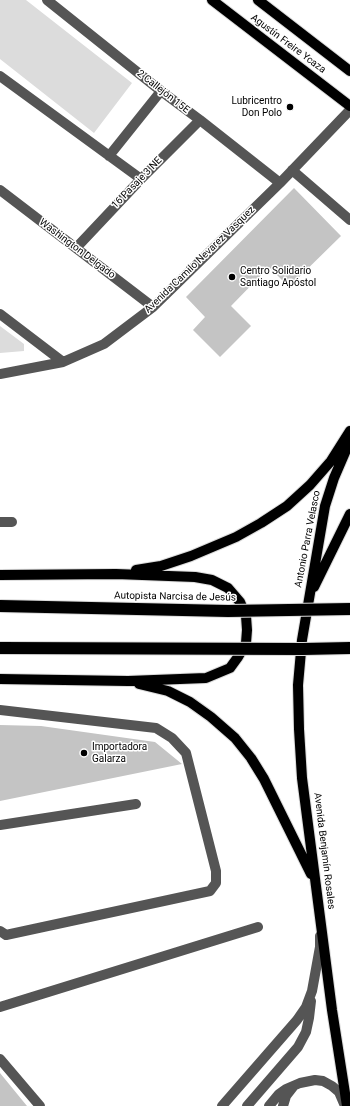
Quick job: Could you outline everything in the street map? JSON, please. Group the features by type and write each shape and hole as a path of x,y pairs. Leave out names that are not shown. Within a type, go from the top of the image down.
{"highway":[{"name":"Autopista Narcisa de Jesús","path":"0,606 228,611 350,609"},
{"path":"0,648 303,650 350,648"}],"main road":[{"name":"Agustín Freire Ycaza","path":"212,0 350,106"},
{"name":"Agustín Freire Ycaza","path":"258,0 350,71"},
{"path":"116,574 161,566 192,556 236,537 261,523 286,506 310,485 331,461 350,431"},
{"name":"Antonio Parra Velasco","path":"309,598 325,506 334,478 350,441"},
{"path":"309,598 350,514"},
{"path":"0,575 116,574 195,577 212,580 228,588 240,602 246,616 247,630 246,643 230,668 206,678 128,681 0,679"},
{"name":"Avenida Benjamín Rosales","path":"309,598 302,640 298,685 302,778 346,1106"},
{"path":"128,681 168,691 190,702 211,717 235,738 251,758 264,779 315,882"}],"street":[{"name":"2 Callejón 15E","path":"47,0 280,183"},
{"path":"0,76 141,179"},
{"path":"109,156 162,91"},
{"name":"Avenida Camilo Nevarez Vasquez","path":"0,374 63,362 104,344 153,307 280,183 350,110"},
{"name":"16 Pasaje 3 NE","path":"76,248 141,179 200,120"},
{"path":"292,170 350,220"},
{"name":"Washington Delgado","path":"0,190 153,307"},
{"path":"0,314 63,362"},
{"path":"0,522 12,522"},
{"path":"0,710 156,728 172,738 186,753 216,871 216,883 210,891 6,935 0,931"},
{"path":"0,825 136,804"},
{"path":"247,1106 298,1047 306,1032 320,947 321,920"},
{"path":"0,1006 258,928"},
{"path":"222,1106 297,1020 306,1007 312,991"},
{"path":"0,1059 40,1106"},
{"path":"269,1106 279,1094 292,1085 316,1080 324,1081 339,1092 346,1106"},
{"path":"283,1106 289,1091 300,1083"}],"shaded area":[{"path":"0,0 26,0 132,83 94,133 0,59"},
{"path":"0,326 24,344 24,351 0,353"}],"building":[{"name":"Centro Solidario Santiago Apóstol","path":"294,188 341,236 289,287 269,267 231,306 251,326 220,357 193,330 205,317 186,297"},
{"name":"Importadora Galarza","path":"0,725 41,726 155,742 182,764 0,801"},
{"path":"0,1073 27,1106 0,1106"}],"place":[{"name":"Lubricentro Don Polo","path":"290,107"},
{"name":"Centro Solidario Santiago Apóstol","path":"232,277"},
{"name":"Importadora Galarza","path":"84,753"}]}
